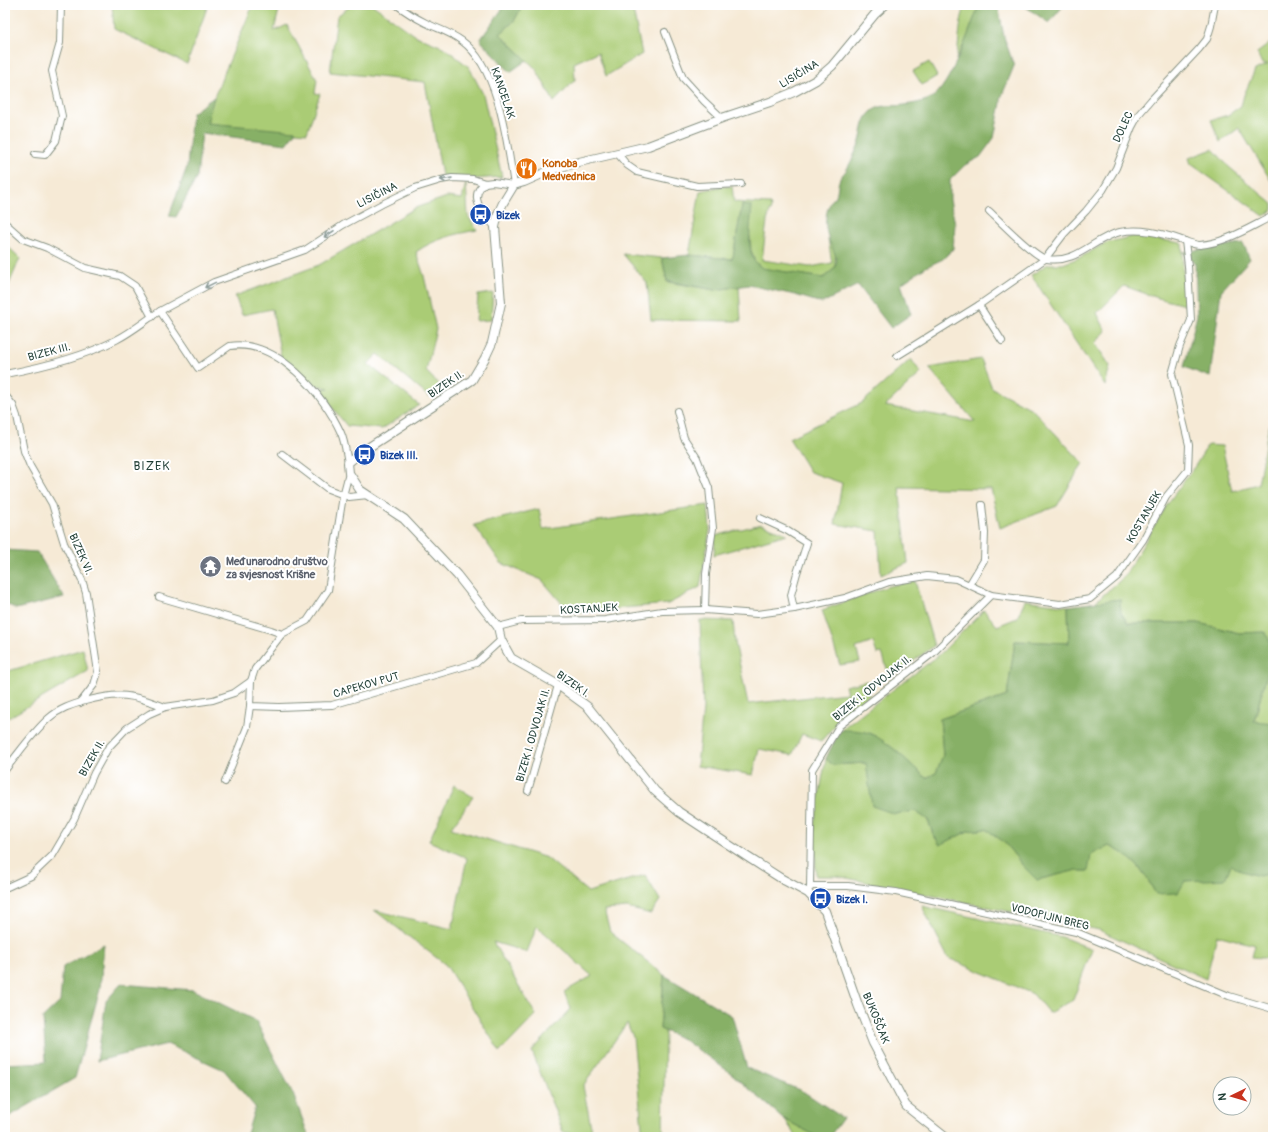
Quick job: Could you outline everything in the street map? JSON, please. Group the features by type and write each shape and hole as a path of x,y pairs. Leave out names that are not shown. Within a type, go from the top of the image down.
{"street":[{"path":"35,154 45,155 56,141 62,116 52,71 60,43 61,5"},
{"name":"KANCELAK","path":"398,5 426,23 448,32 462,41 471,49 481,62 493,91 504,129 514,185"},
{"name":"LISIČINA","path":"160,311 214,282 305,250 343,225 415,188 452,178 473,179 485,183 493,182 514,185 551,170 648,146 780,98 816,80 838,61 875,14 885,5"},
{"name":"DOLEC","path":"897,356 979,305 1045,259 1064,234 1086,211 1103,190 1116,168 1132,127 1139,114 1207,39 1215,5"},
{"path":"665,32 683,78 722,118"},
{"path":"617,153 627,165 637,172 697,186 742,184"},
{"path":"485,183 480,186 477,191 478,206 495,227"},
{"name":"BIZEK II.","path":"348,463 360,453 472,380 492,343 500,313 501,303 495,227 498,214 514,185"},
{"path":"989,210 1025,244 1045,259 1061,260 1070,258 1112,234 1121,232 1158,232 1198,245 1216,242 1231,237 1273,216"},
{"path":"5,223 23,239 47,248 84,268 120,276 134,286 152,316"},
{"name":"KOSTANJEK","path":"498,627 520,621 605,620 662,611 705,610 757,614 794,609 845,598 889,582 927,576 956,579 991,595 1060,604 1090,599 1117,577 1143,540 1166,497 1188,470 1189,445 1172,374 1180,346 1191,320 1185,241"},
{"path":"979,305 1002,342"},
{"path":"160,311 198,368 230,346 236,345 266,352 288,364 303,378 331,416 341,435 350,473 343,496 328,590 308,621 282,634 255,668 251,681 247,727 225,782"},
{"name":"BIZEK III.","path":"5,374 42,366 96,349 118,339 160,311"},
{"name":"BIZEK VI.","path":"5,395 13,405 17,416 24,451 30,466 52,504 64,543 82,580 86,593 98,672 94,684 80,703"},
{"path":"677,411 684,438 697,458 709,488 713,528 706,574 705,610"},
{"path":"282,454 328,489 343,496 368,496"},
{"name":"BIZEK I.","path":"350,473 360,490 404,519 457,575 498,627 501,640 510,658 558,685 588,707 654,791 679,812 782,879 810,889"},
{"path":"968,585 984,560 985,533 982,505"},
{"path":"760,518 786,530 806,543 791,595 794,609"},
{"name":"BIZEK I. ODVOJAK II.","path":"810,889 812,770 839,726 933,653 991,595"},
{"path":"159,597 282,634"},
{"name":"CAPEKOV PUT","path":"250,706 279,707 332,705 476,663 501,640"},
{"name":"BIZEK II.","path":"5,888 31,876 53,855 74,819 94,773 108,748 127,728 149,714 166,707 213,700 234,693 251,681"},
{"name":"BIZEK I. ODVOJAK II.","path":"528,791 558,685"},
{"path":"5,770 49,718 66,707 112,695 125,695 147,700 166,707"},
{"name":"VODOPIJIN BREG","path":"810,889 848,886 896,892 1076,932 1229,996 1273,1009"},
{"name":"BUKOŠČAK","path":"810,889 825,911 873,1043 906,1106 945,1137"}],"green space":[{"path":"112,5 208,5 187,64 114,29"},
{"path":"253,5 280,5 274,31 287,25 317,80 315,93 320,94 307,133 206,123 214,97"},
{"path":"352,5 373,5 416,36 445,48 469,67 483,94 502,177 443,181 425,82 330,72 337,16"},
{"path":"505,5 523,5 514,21 500,34 527,60 510,72 480,40"},
{"path":"523,5 632,5 642,54 606,76 598,52 574,63 575,80 554,102 536,69 500,34 514,21"},
{"path":"966,5 979,5 967,38 956,60 960,25"},
{"path":"979,5 998,5 1004,37 1014,66 1001,98 994,138 980,157 965,165 950,180 950,200 955,224 953,249 943,259 926,267 901,284 911,314 891,328 858,285 822,303 795,295 749,285 715,290 667,281 662,258 689,255 731,259 733,257 742,205 752,206 750,235 751,250 755,262 762,268 823,278 831,271 835,267 836,260 827,232 826,222 828,207 833,198 836,196 841,176 847,169 859,144 867,116 878,108 921,102 931,98 938,92 959,56"},
{"path":"1023,5 1064,5 1049,23"},
{"path":"1273,41 1273,184 1239,128 1220,142 1211,120 1228,115 1241,106 1255,70 1268,64 1262,64 1257,53"},
{"path":"929,62 937,76 922,85 913,71"},
{"path":"214,97 207,123 296,131 286,144 202,133 197,177 176,217 169,216 187,167 192,113"},
{"path":"1213,149 1229,167 1273,204 1273,210 1264,216 1191,164 1189,158"},
{"path":"466,183 468,216 477,230 445,238 423,247 416,252 424,276 436,329 426,371 443,389 429,397 378,354 368,364 419,405 382,429 347,426 318,390 329,388 306,383 282,361 272,309 242,315 235,296 319,265 415,208 447,197 462,199"},
{"path":"732,186 734,202 770,204 771,208 767,221 762,260 810,267 832,263 828,239 835,253 835,268 823,278 762,268 755,262 751,250 750,237 742,205 733,257 731,259 689,255 700,191"},
{"path":"1134,236 1182,243 1183,271 1188,306 1158,298 1124,286 1097,313 1106,331 1095,343 1110,366 1105,386 1031,275 1048,264 1063,264 1083,256 1105,243"},
{"path":"1243,243 1250,259 1221,291 1210,377 1184,367 1197,315 1195,263 1183,252"},
{"path":"5,244 20,258 5,294"},
{"path":"623,254 662,258 667,282 715,290 739,286 741,321 651,320 647,283"},
{"path":"493,293 491,320 476,321 478,295"},
{"path":"911,359 921,373 885,406 975,422 929,368 981,359 992,388 1032,409 1083,463 1057,506 1000,528 991,489 899,487 908,563 881,575 878,531 835,524 842,483 810,472 789,438 862,403"},
{"path":"1273,418 1273,723 1254,722 1270,662 1265,632 1239,633 1198,623 1128,623 1121,613 1094,603 1124,577 1168,503 1195,466 1208,445 1222,446 1232,491 1258,484 1268,429"},
{"path":"708,505 710,530 700,587 668,604 570,613 542,580 501,563 474,525 539,509 543,529"},
{"path":"761,524 787,534 714,555 715,536"},
{"path":"5,550 37,552 64,597 16,609 5,603"},
{"path":"915,581 934,646 890,678 882,653 877,654 873,642 856,648 860,662 840,665 822,610 889,586"},
{"path":"1120,599 1121,613 1128,623 1198,623 1239,633 1265,632 1270,641 1270,662 1254,721 1273,723 1273,873 1259,876 1241,871 1231,865 1225,879 1185,881 1178,893 1156,894 1138,866 1124,854 1109,846 1091,855 1088,871 1073,871 1037,880 1024,867 1004,842 986,829 968,831 940,845 933,834 928,820 915,811 895,814 872,806 866,763 832,765 826,758 840,730 858,731 869,733 884,741 926,778 936,773 943,755 940,719 1007,696 1015,641 1069,643 1068,606"},
{"path":"1025,600 1068,606 1069,643 1015,641 1007,696 940,719 943,755 936,773 926,778 893,748 840,730 939,655 984,610 997,626 1017,618"},
{"path":"700,620 733,621 735,642 748,704 847,693 845,686 867,681 869,696 837,723 821,741 802,734 792,755 759,749 753,775 697,766 703,709"},
{"path":"83,649 88,671 8,718 5,712 5,672"},
{"path":"826,758 832,765 866,763 895,814 915,811 928,820 933,834 940,845 968,831 986,829 1004,842 1024,867 1037,880 1073,871 1087,871 1090,855 1109,846 1124,854 1138,866 1156,894 1184,881 1225,878 1231,865 1242,871 1256,875 1273,873 1273,959 1252,957 1255,945 1217,935 1206,979 1099,930 837,876 816,876 814,824"},
{"path":"454,785 473,797 451,828 547,858 588,892 645,875 660,900 651,914 627,908 604,910 610,932 664,975 660,1029 665,1031 663,1137 643,1137 633,1037 627,1023 583,1086 593,1137 563,1132 532,1051 571,1009 564,992 592,976 537,926 527,952 493,942 536,1015 500,1052 446,965 374,910 452,929 467,858 429,841"},
{"path":"922,906 1062,937 1092,949 1073,1000 1049,1013 1033,994 948,958"},
{"path":"104,944 100,989 75,1078 5,1119 5,1064 46,1062 43,1018 60,1002 63,967"},
{"path":"664,975 732,1016 747,1068 804,1092 843,1118 829,1137 818,1137 784,1119 732,1074 683,1039 660,1029"},
{"path":"121,984 193,990 256,1021 294,1096 309,1137 246,1137 255,1107 224,1070 167,1044 97,1061 106,1001"},
{"path":"784,1119 818,1137 797,1137"}],"place":[{"name":"Konoba Medvednica","path":"527,169"},
{"name":"Bizek","path":"480,215"},
{"name":"Bizek III.","path":"364,455"},
{"name":"Međunarodno društvo za svjesnost Krišne","path":"211,567"},
{"name":"Bizek I.","path":"820,899"}],"district":[{"name":"BIZEK","path":"152,466"}]}
